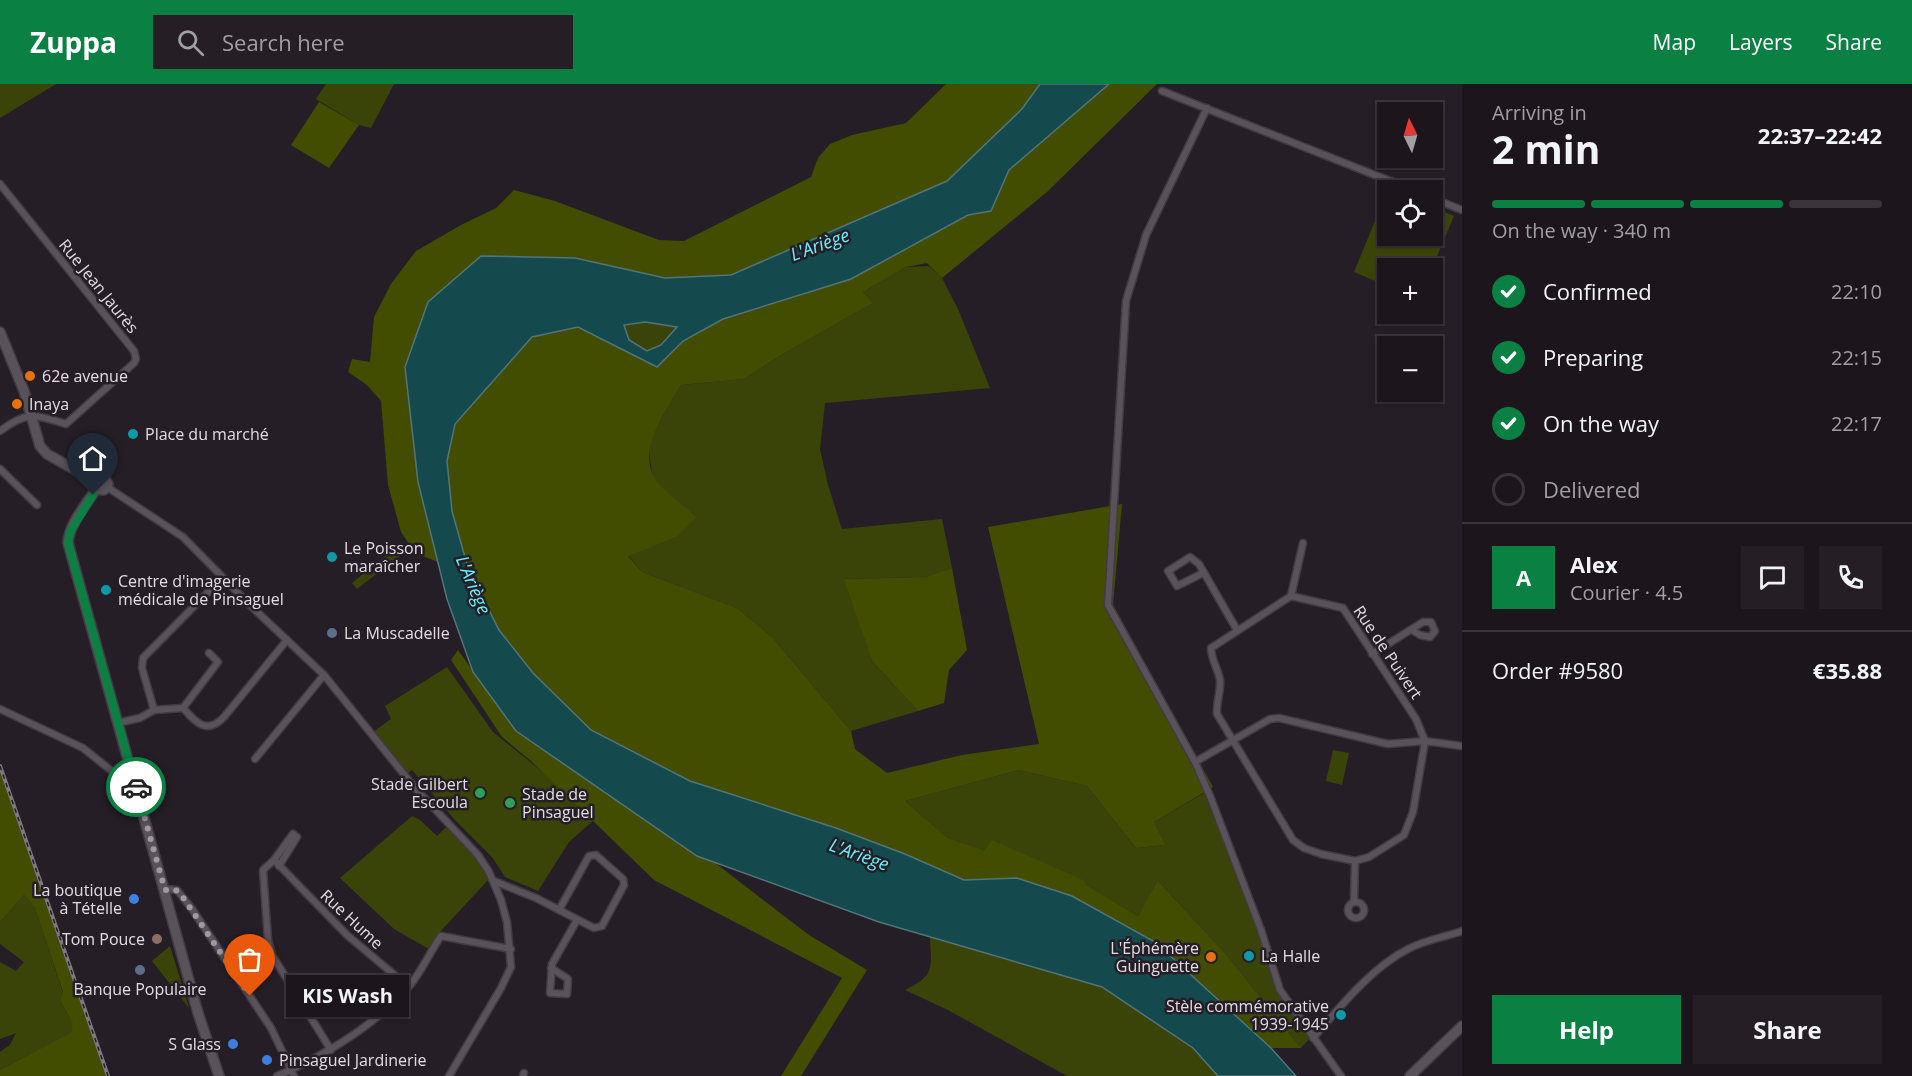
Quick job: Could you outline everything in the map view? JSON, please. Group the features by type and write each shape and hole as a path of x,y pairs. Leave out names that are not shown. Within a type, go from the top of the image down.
{"main road":[{"path":"0,332 40,446 47,454 102,491 107,488"},
{"path":"96,485 74,525 68,543 198,1013 219,1076"},
{"path":"1410,1076 1462,1026"}],"street":[{"path":"1162,91 1388,180"},
{"path":"1207,108 1146,236 1126,301 1108,605 1195,762 1261,930 1280,990 1341,1076"},
{"name":"Rue Jean Jaurès","path":"0,184 134,351 136,359 66,424 31,415"},
{"path":"1443,202 1462,210"},
{"path":"0,431 14,421 31,415"},
{"path":"0,469 37,505"},
{"path":"107,488 183,537 222,578 324,675 415,788 478,855 494,881 501,900 511,949 511,967 449,1076"},
{"path":"1303,543 1291,596 1211,648 1211,656 1220,678 1220,689 1216,702 1217,714 1293,840 1304,848 1321,854 1355,861 1369,857 1404,835 1413,812 1425,741"},
{"path":"1203,573 1177,586 1168,571 1190,557 1199,564 1237,630"},
{"path":"154,710 142,668 143,658 222,578"},
{"name":"Rue de Puivert","path":"1291,596 1343,608 1416,719 1425,741"},
{"path":"1372,654 1412,630"},
{"path":"183,708 198,723 213,726 224,717 287,640"},
{"path":"117,723 140,718 154,710 183,708 219,662 209,653"},
{"path":"255,759 324,675"},
{"path":"0,709 83,748 123,780 134,781"},
{"path":"1195,762 1270,719 1279,718 1388,744 1425,741 1462,746"},
{"path":"279,866 297,837 293,834 274,860 263,870 268,940 272,955 331,1050"},
{"path":"494,881 599,929 624,885 623,879 596,855 588,856 559,910"},
{"name":"Rue Hume","path":"274,860 347,935 404,982 411,984"},
{"path":"1354,902 1355,861"},
{"path":"165,890 177,890 192,909 271,1028 293,1073"},
{"path":"501,900 506,893 515,890"},
{"path":"550,968 568,979 567,994 550,993 550,968 577,920"},
{"path":"1313,1038 1354,991 1394,959 1408,949 1462,931"},
{"path":"277,1076 293,1073 373,1022 411,984 441,936 511,949"}],"green space":[{"path":"0,84 56,84 0,118"},
{"path":"326,84 394,84 371,128 359,125 316,99"},
{"path":"946,84 1040,84 1022,109 947,181 731,275 665,278 575,258 480,257 428,302 418,482 438,562 415,553 401,532 388,485 381,401 367,385 348,372 352,359 370,362 374,317 391,284 416,251 496,208 514,190 555,201 659,240 684,241 811,177 818,158 830,144 852,135 906,123"},
{"path":"1109,84 1157,84 1047,192 942,278 927,263 906,267 863,292 873,303 744,379 681,385 661,418 651,442 650,467 658,483 696,517 677,537 628,556 642,572 737,608 772,637 851,731 855,749 887,773 962,755 1039,744 988,527 1122,504 1113,605 1213,787 1154,822 1166,845 1136,848 1087,786 1019,770 905,801 948,838 984,850 992,840 1085,881 1085,884 1138,916 1158,881 1226,954 1301,1048 1271,1048 1155,942 1017,878 964,880 905,854 836,828 690,781 591,730 533,673 499,630 468,568 452,511 447,460 455,424 532,337 578,326 657,366 683,341 723,319 851,279 968,215 991,211 1009,170"},
{"path":"319,102 359,125 329,168 291,145"},
{"path":"1443,211 1454,216 1443,242"},
{"path":"1377,216 1377,246 1441,246 1436,258 1377,258 1377,282 1354,272"},
{"path":"929,266 942,278 958,309 990,388 825,403 820,449 828,485 842,529 942,519 952,568 925,577 845,579 872,661 918,711 851,731 772,637 737,608 642,572 628,555 677,537 654,479 650,443 654,431 681,385 744,379 873,303 863,292 906,267"},
{"path":"645,322 678,327 661,345 647,351 629,340 624,325"},
{"path":"399,545 402,554 357,589 352,583"},
{"path":"952,568 967,650 949,670 944,703 918,711 872,661 844,579 925,577"},
{"path":"458,650 516,731 697,856 714,862 809,935 867,970 801,1076 781,1076 842,978 654,880 531,761 502,737 451,660"},
{"name":"Stade de Pinsaguel","path":"447,667 493,732 559,785 595,819 569,842 538,891 505,877 492,857 454,819 412,770 408,773 373,732 391,719 385,706"},
{"path":"1333,750 1349,753 1342,785 1326,781"},
{"path":"1019,770 1087,786 1136,848 1166,845 1154,822 1204,793 1260,933 1279,993 1310,1038 1301,1048 1226,954 1159,882 1138,916 1085,884 992,841 984,850 948,838 905,801"},
{"path":"0,772 106,1076 0,1076 0,1070 72,1032 71,1020 60,1000 63,992 35,908 24,895 0,922"},
{"path":"412,816 420,820 437,836 446,827 474,855 490,878 438,934 429,949 394,929 340,878"},
{"path":"24,895 35,908 63,993 60,1000 71,1020 73,1032 0,1070 0,1052 10,1045 16,1033 0,1039 0,962 16,971 24,962 0,944 0,922"},
{"path":"930,937 1102,987 1193,1048 1218,1076 1067,1076 948,1010 905,990 922,980 930,970"},
{"path":"170,946 189,1008 152,961"}],"water":[{"name":"L'Ariège","path":"1040,84 1109,84 1009,170 991,211 968,215 851,279 723,319 683,341 657,367 578,327 532,337 455,424 447,461 452,511 468,568 499,630 533,673 591,730 690,781 836,828 905,854 964,880 1017,878 1072,896 1155,942 1271,1048 1296,1076 1218,1076 1193,1048 1102,987 879,922 697,856 516,731 473,672 447,599 418,482 405,367 428,302 481,256 575,258 665,278 731,275 947,181 1022,109","holes":["645,322 677,327 661,345 647,351 629,340 624,325"]}],"railway":[{"path":"0,766 108,1076"}],"way so far":[{"path":"136,787 165,890 174,889 180,893 250,996"}],"place":[{"name":"62e avenue","path":"30,376"},
{"name":"Inaya","path":"17,404"},
{"name":"Place du marché","path":"133,434"},
{"name":"Le Poisson maraîcher","path":"332,557"},
{"name":"Centre d'imagerie médicale de Pinsaguel","path":"106,590"},
{"name":"La Muscadelle","path":"332,633"},
{"name":"Stade Gilbert Escoula","path":"480,793"},
{"name":"Stade de Pinsaguel","path":"510,803"},
{"name":"La boutique à Tételle","path":"134,899"},
{"name":"Tom Pouce","path":"157,939"},
{"name":"La Halle","path":"1249,956"},
{"name":"L'Éphémère Guinguette","path":"1211,957"},
{"name":"Banque Populaire","path":"140,970"},
{"name":"KIS Wash","path":"250,996"},
{"name":"Stèle commémorative 1939-1945","path":"1341,1015"},
{"name":"S Glass","path":"233,1044"},
{"name":"Pinsaguel Jardinerie","path":"267,1060"}],"route":[{"path":"93,495 70,532 68,543 136,787"}]}
